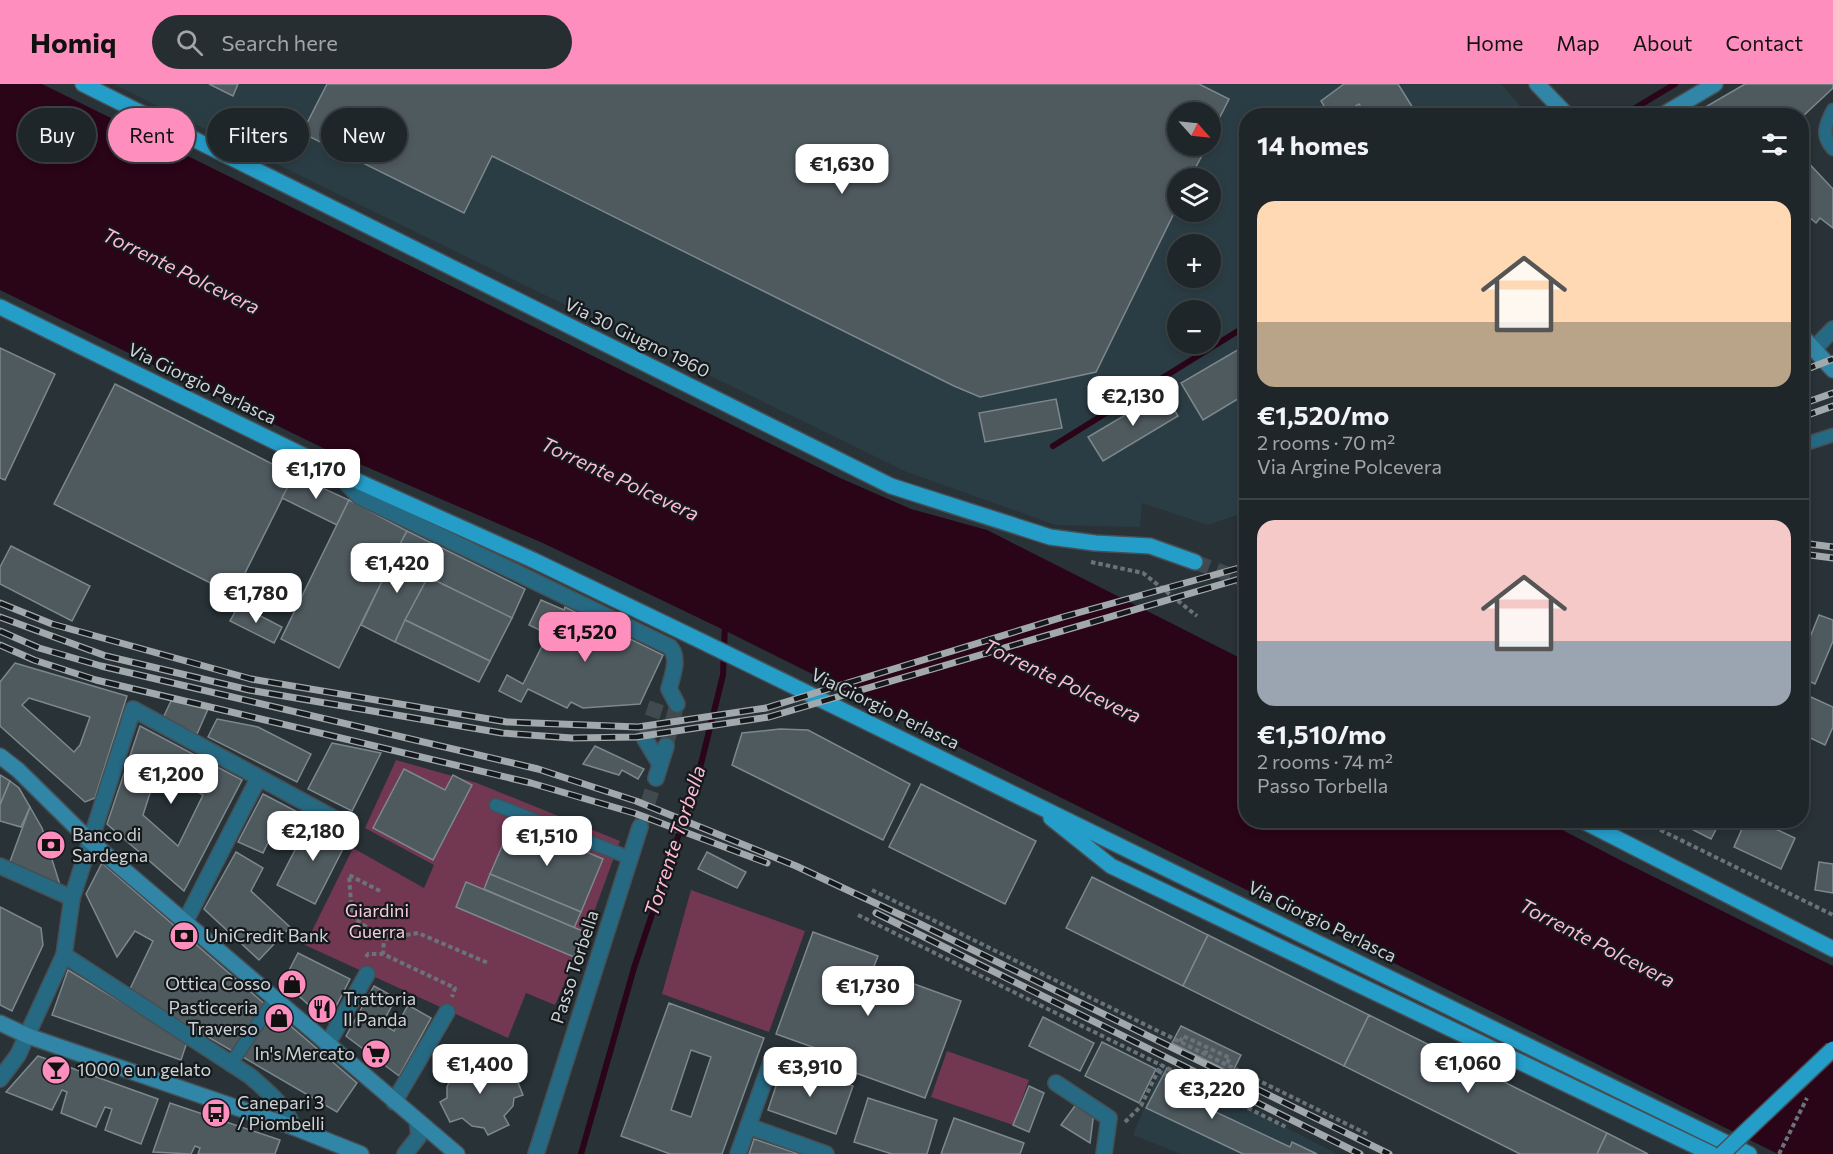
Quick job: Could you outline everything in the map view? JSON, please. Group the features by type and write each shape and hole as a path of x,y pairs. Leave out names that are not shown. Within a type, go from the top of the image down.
{"main road":[{"name":"Via 30 Giugno 1960","path":"83,84 891,486 1050,537 1095,543 1150,546 1195,562"},
{"path":"1537,84 1561,108"},
{"path":"1675,108 1715,84"},
{"name":"Via Giorgio Perlasca","path":"0,307 335,471 533,560 699,640 1749,1154"},
{"path":"1809,344 1833,370"},
{"path":"0,756 18,770 89,840 457,1154"},
{"path":"1027,800 1111,866 1712,1154"},
{"path":"1597,828 1833,949"},
{"path":"0,1023 28,1036 293,1127 361,1154"},
{"path":"1722,1154 1833,1049"}],"street":[{"path":"1814,349 1833,329"},
{"path":"335,471 360,497 670,647 675,653 675,662 663,694 677,705"},
{"path":"0,1079 18,1055 28,1036 64,955 72,898 133,709 337,820"},
{"path":"645,739 658,771 666,746"},
{"path":"185,922 258,779"},
{"name":"Passo Torbella","path":"536,1154 640,827"},
{"path":"0,866 72,898"},
{"path":"1815,940 1833,939"},
{"path":"64,955 250,1076 288,1113 293,1127"},
{"path":"327,1045 367,974"},
{"path":"394,1102 447,1012"},
{"path":"738,1154 772,1057"},
{"path":"1056,1083 1109,1118 1104,1154"},
{"path":"405,1154 419,1136 417,1120"},
{"path":"748,1126 826,1154"}],"lane":[{"path":"1833,111 1824,129 1826,142 1833,149"},
{"path":"1809,443 1833,435"},
{"path":"496,805 630,858"},
{"path":"230,1065 274,1000"}],"path":[{"path":"1656,828 1833,915"},
{"path":"380,891 349,875 352,917 384,939 418,933 488,963"},
{"path":"872,890 1369,1135"},
{"path":"858,915 1286,1126"},
{"path":"383,954 384,939"},
{"path":"367,974 364,960 368,954 383,954 455,988 447,1012"},
{"path":"1180,1042 1183,1036 1230,1058 1226,1065"},
{"path":"1201,1061 1208,1048"},
{"path":"1152,1067 1155,1062"},
{"path":"1141,1107 1161,1065"},
{"path":"1158,1071 1189,1086"}],"shaded area":[{"path":"113,84 1501,84 1522,108 1239,108 1239,514 1208,525 1142,503 1140,527 1056,525 907,472 273,162 309,162 309,108 207,108 207,130 195,124 195,108 162,108"},
{"path":"1163,1064 1337,1154 1181,1154 1133,1135"}],"green space":[{"name":"Giardini Guerra","path":"396,760 477,783 620,841 586,934 555,1005 526,993 508,1038 305,945 353,848 424,888 434,865 365,828"},
{"path":"691,890 805,931 769,1032 662,994"},
{"path":"947,1051 1029,1080 1013,1125 931,1097"}],"water":[{"name":"Torrente Polcevera","path":"0,84 42,84 91,108 18,108 18,162 96,162 96,111 108,117 108,162 195,162 195,160 840,478 911,509 987,530 1239,657 1239,828 1558,828 1833,966 1833,1154 1778,1154 726,631 543,543 325,449 0,290"}],"building":[{"path":"209,84 238,84 233,96"},
{"path":"327,84 1199,84 1229,99 1221,115 1221,102 1167,102 1167,156 1202,156 1195,168 1167,168 1167,222 1170,222 1096,372 980,397 492,156 464,213 361,162 407,162 407,108 321,108 321,142 309,136 309,119"},
{"path":"1344,84 1398,84 1413,108 1361,108 1359,104 1353,108 1325,108 1321,101"},
{"path":"1745,84 1833,84 1833,88 1809,110 1809,108 1704,108"},
{"path":"1809,163 1833,189 1833,228 1820,218 1816,223 1809,217"},
{"path":"0,348 55,374 5,480 0,478"},
{"path":"1239,349 1239,398 1203,420 1181,383"},
{"path":"115,384 294,475 234,595 54,504"},
{"path":"1164,392 1178,416 1103,461 1088,437"},
{"path":"1056,399 1062,428 985,442 979,413"},
{"path":"294,475 349,500 337,525 282,498"},
{"path":"349,500 407,531 339,668 281,639"},
{"path":"407,531 442,548 434,564 399,546"},
{"path":"11,546 90,586 72,621 0,584 0,567"},
{"path":"399,546 434,564 395,642 361,625"},
{"path":"442,548 525,589 512,618 428,577"},
{"path":"428,577 512,618 490,661 405,620"},
{"path":"541,600 564,610 565,607 663,655 640,704 583,708 571,702 567,708 528,689 521,702 499,691 507,675 523,684 548,634 529,625"},
{"path":"239,605 282,627 274,643 230,621"},
{"path":"1819,615 1833,620 1833,641 1815,684 1809,681 1809,640"},
{"path":"405,620 490,661 479,682 395,642"},
{"path":"15,663 127,696 95,798 85,802 0,726 0,682","holes":["29,698 90,717 80,745 74,752 22,705"]},
{"path":"1809,696 1833,707 1833,727 1825,745 1809,737"},
{"path":"171,701 208,709 197,734 163,718"},
{"path":"217,719 258,727 311,754 297,782 208,737"},
{"path":"140,726 242,780 184,891 107,824","holes":["158,768 203,795 178,846 143,815"]},
{"path":"780,729 808,730 910,784 883,840 732,765 742,733"},
{"path":"332,743 381,753 352,811 308,789"},
{"path":"595,746 644,769 638,779 622,770 619,775 583,764"},
{"path":"404,769 445,790 453,775 472,785 433,860 373,828"},
{"path":"0,775 10,781 0,805"},
{"path":"10,781 19,788 30,807 21,827 0,821 0,805"},
{"path":"921,784 1036,841 1005,904 889,847"},
{"path":"263,794 311,819 301,838 276,826 263,853 238,842"},
{"path":"30,807 42,828 61,888 8,867"},
{"path":"311,819 348,839 315,904 277,885"},
{"path":"513,821 603,859 581,912 490,874"},
{"path":"1690,828 1717,828 1711,839"},
{"path":"1742,828 1773,828 1795,838 1781,869 1734,847"},
{"path":"236,852 263,868 251,891 290,927 259,960 204,909"},
{"path":"707,852 746,872 737,888 698,869"},
{"path":"1819,862 1833,864 1833,893 1815,890"},
{"path":"102,863 267,1006 234,1052 129,991 153,941 135,931 117,957 86,894"},
{"path":"490,874 581,912 574,928 484,889"},
{"path":"1092,877 1208,935 1183,986 1066,928"},
{"path":"466,882 585,932 574,957 456,907"},
{"path":"0,907 41,928 43,945 12,1011 0,1005"},
{"path":"813,932 878,956 873,969 961,1001 925,1098 831,1064 835,1055 776,1034"},
{"path":"1208,935 1369,1015 1344,1066 1183,986"},
{"path":"298,953 350,979 328,1022 283,982"},
{"path":"68,970 187,1042 181,1060 52,1015"},
{"path":"374,986 396,998 382,1024 394,1031 408,1005 431,1018 399,1076 346,1036"},
{"path":"669,1003 764,1038 722,1154 670,1154 621,1136","holes":["691,1050 711,1057 691,1117 671,1110"]},
{"path":"272,1010 357,1083 337,1112 241,1056"},
{"path":"1369,1015 1607,1133 1597,1154 1520,1154 1344,1066"},
{"path":"1043,1017 1094,1043 1080,1071 1029,1046"},
{"path":"1181,1026 1241,1055 1232,1073 1172,1043"},
{"path":"1102,1042 1156,1069 1139,1103 1085,1076"},
{"path":"479,1053 482,1064 495,1065 505,1078 515,1075 523,1095 514,1098 513,1106 504,1116 509,1125 488,1135 484,1128 472,1126 462,1118 450,1122 440,1102 447,1098 447,1087 451,1078 459,1072 453,1062"},
{"path":"38,1056 158,1099 141,1144 105,1130 112,1109 105,1107 96,1127 61,1113 67,1092 62,1090 52,1110 6,1092"},
{"path":"784,1062 853,1086 836,1134 768,1110"},
{"path":"1167,1068 1195,1082 1186,1098 1290,1147 1292,1142 1317,1154 1243,1154 1146,1108"},
{"path":"1029,1086 1044,1093 1029,1132 1013,1125"},
{"path":"868,1098 937,1120 927,1154 892,1154 854,1142"},
{"path":"170,1103 280,1140 275,1154 198,1154 200,1148 195,1146 191,1154 153,1152"},
{"path":"1077,1103 1094,1112 1090,1143 1061,1125"},
{"path":"954,1118 1024,1143 1020,1154 941,1154"},
{"path":"1607,1133 1648,1154 1597,1154"},
{"path":"754,1139 790,1151 800,1154 749,1154"}],"waterway":[{"path":"1635,108 1675,84"},
{"path":"1053,446 1239,330"},
{"name":"Torrente Torbella","path":"581,1154 634,968 697,780 723,675 725,624"}],"tunnel":[{"path":"1195,562 1239,578"},
{"path":"645,739 658,699"},
{"path":"666,746 677,704"},
{"path":"640,827 656,778"}],"railway":[{"path":"1809,368 1833,359"},
{"path":"1809,402 1833,393"},
{"path":"1809,415 1833,406"},
{"path":"1809,544 1833,547"},
{"path":"1809,555 1833,558"},
{"path":"0,603 52,624 251,679 507,722 638,727 766,708 1063,617 1239,568"},
{"path":"0,617 106,656 249,690 502,733 572,738 636,737 769,717 1239,579"},
{"path":"0,631 39,648 101,666 538,769 636,801 796,866 918,923 1389,1154"},
{"path":"0,645 34,660 96,680 531,783 634,813 767,863"},
{"path":"876,913 1360,1154"}],"place":[{"name":"Banco di Sardegna","path":"51,845"},
{"name":"UniCredit Bank","path":"184,936"},
{"name":"Ottica Cosso","path":"292,984"},
{"name":"Trattoria Il Panda","path":"322,1009"},
{"name":"Pasticceria Traverso","path":"279,1018"},
{"name":"In's Mercato","path":"376,1054"},
{"name":"1000 e un gelato","path":"56,1070"},
{"name":"Canepari 3 / Piombelli","path":"216,1113"}]}
